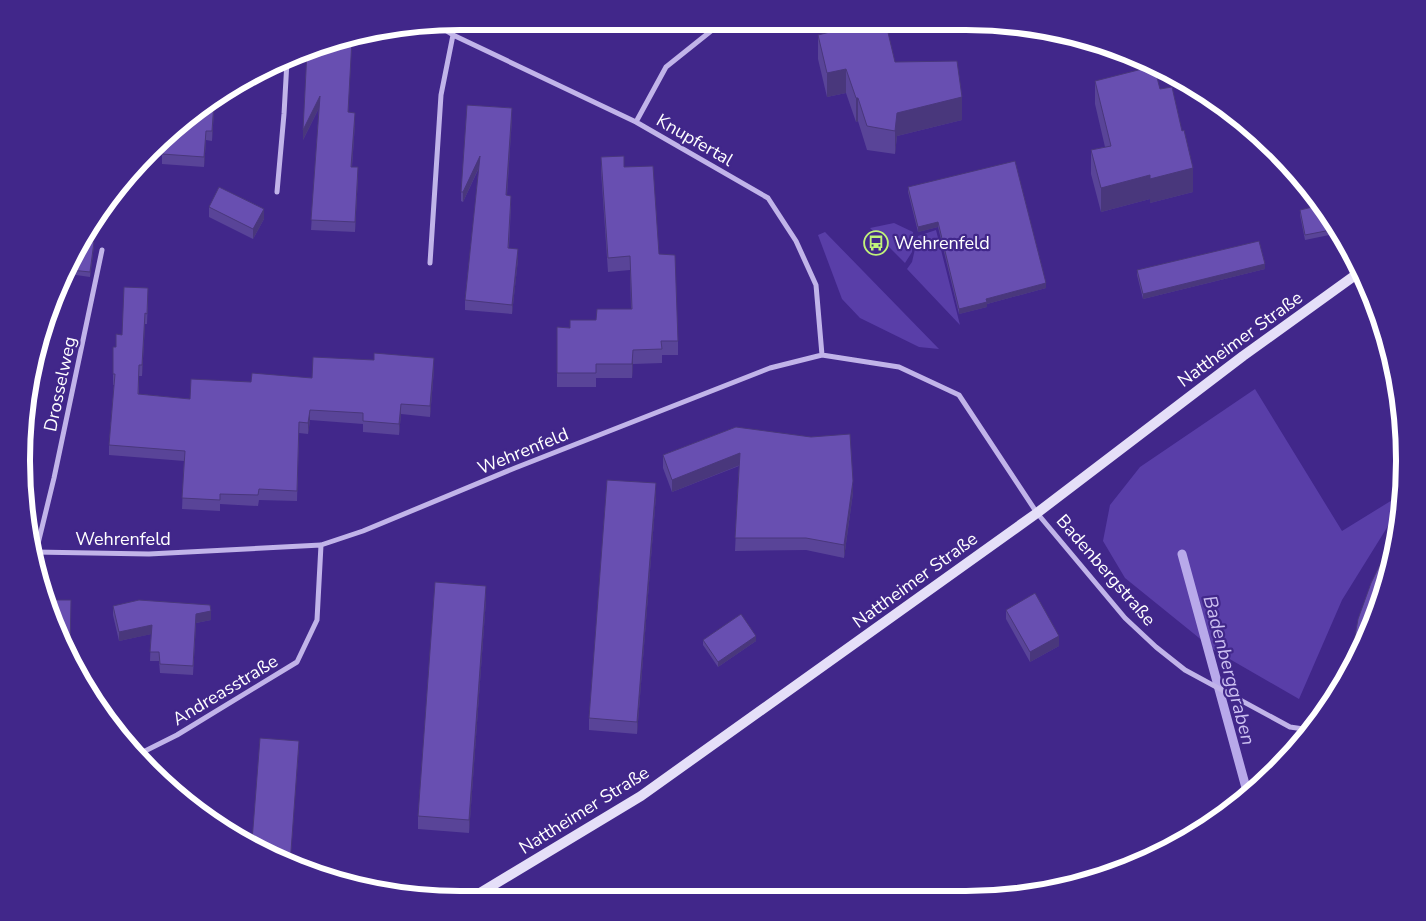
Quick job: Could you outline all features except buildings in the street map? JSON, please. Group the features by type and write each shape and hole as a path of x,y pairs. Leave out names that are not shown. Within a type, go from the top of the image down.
{"street":[{"path":"636,122 666,68 712,30"},
{"name":"Knupfertal","path":"445,31 636,122 768,198 796,241 816,285 822,355"},
{"path":"430,263 441,95 453,35"},
{"path":"277,192 287,67"},
{"name":"Drosselweg","path":"38,542 56,469 102,250"},
{"name":"Nattheimer Straße","path":"483,891 640,796 1037,513 1243,356 1354,276"},
{"name":"Wehrenfeld","path":"40,552 149,554 320,545 363,531 515,468 770,368 822,355 899,367 958,395 1037,513"},
{"name":"Badenbergstraße","path":"1037,513 1125,618 1156,647 1185,670 1290,727 1302,729"},
{"name":"Andreasstraße","path":"144,752 177,735 297,662 317,620 320,545"}],"shaded area":[{"path":"894,223 913,232 912,252 905,263 870,228"},
{"path":"936,230 960,325 907,269 912,262 918,236"},
{"path":"825,232 939,349 919,347 860,318 842,299 818,235"},
{"path":"1255,389 1342,531 1394,499 1392,520 1342,600 1299,699 1214,650 1125,578 1103,541 1110,505 1140,467"}],"waterway":[{"name":"Badenberggraben","path":"1182,554 1246,787"}],"place":[{"name":"Wehrenfeld","path":"876,243"}]}
